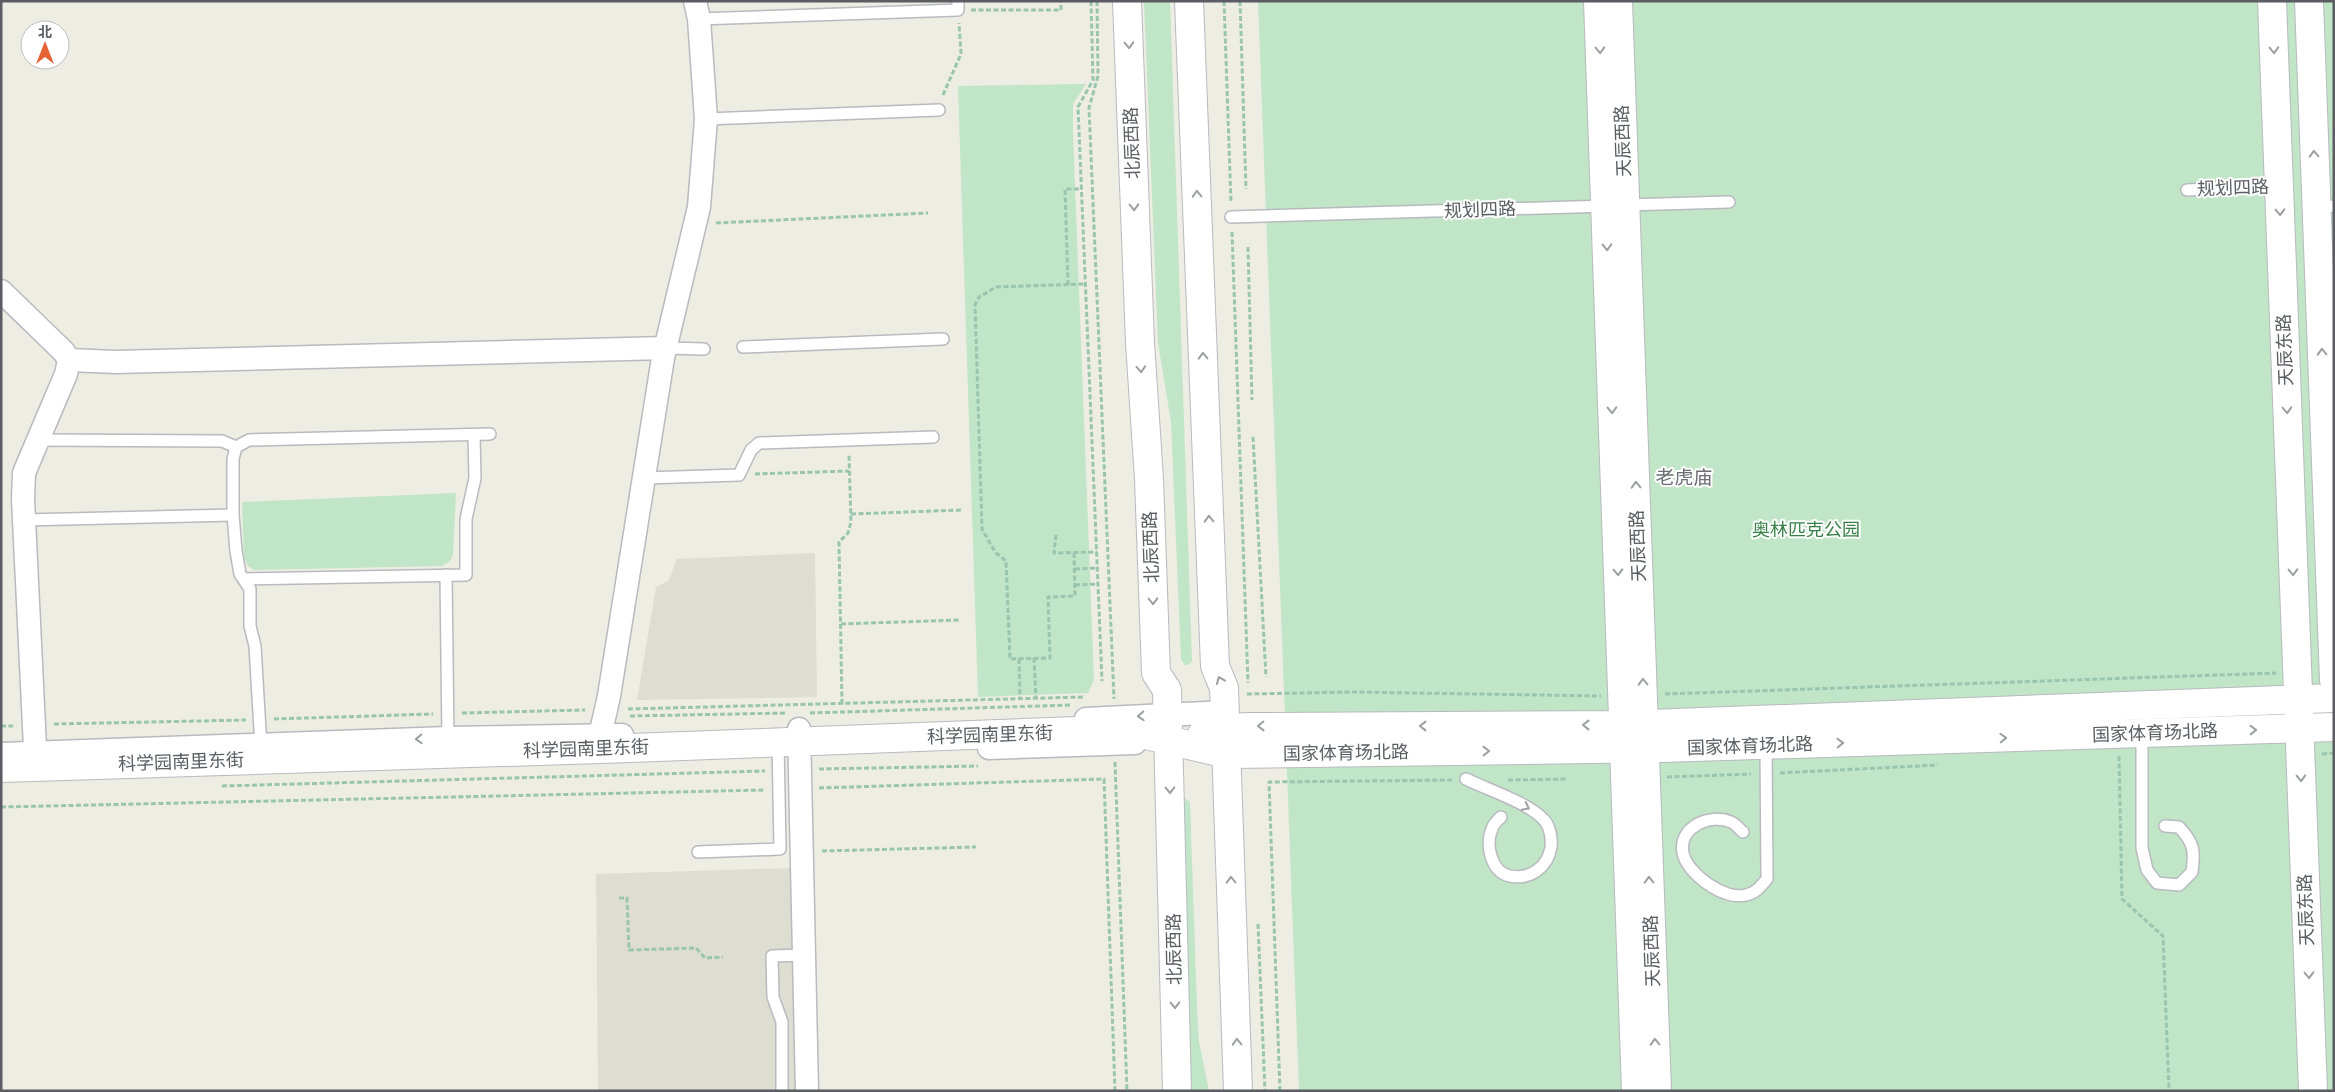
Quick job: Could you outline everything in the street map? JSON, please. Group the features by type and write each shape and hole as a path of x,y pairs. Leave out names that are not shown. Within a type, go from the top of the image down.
{"street":[{"name":"北辰西路","path":"1127,1 1140,343 1149,479 1156,673 1167,690 1177,1091"},
{"path":"1189,1 1215,666 1224,688 1230,728 1238,1091"},
{"name":"天辰西路","path":"1598,1 1634,737 1636,1091"},
{"name":"天辰西路","path":"1618,1 1643,695 1634,737 1646,777 1656,1091"},
{"name":"天辰东路","path":"2272,1 2313,1091"},
{"name":"天辰东路","path":"2309,1 2325,207 2334,680"},
{"path":"597,748 609,696 666,348 699,207 706,119 697,10"},
{"path":"1,291 64,352 69,360 66,374 24,473 24,520 36,766"},
{"path":"69,360 116,362 666,348"},
{"path":"1634,737 1660,707 2269,689 2298,699 2334,698"},
{"path":"807,1091 802,852 793,755 1168,714 1230,728"},
{"name":"国家体育场北路","path":"1168,741 1230,728 1634,737 1766,745 2142,744 2299,742 2334,727"},
{"name":"科学园南里东街","path":"1,768 597,748 793,755 1104,730 1133,732 1168,741"},
{"path":"1,754 36,766"},
{"path":"1,779 36,766"}],"lane":[{"path":"697,10 958,6"},
{"path":"706,119 940,110"},
{"name":"规划四路","path":"2187,190 2279,186"},
{"name":"规划四路","path":"1231,217 1729,202"},
{"path":"743,347 944,339"},
{"path":"666,348 704,349"},
{"path":"236,447 249,440 490,434"},
{"path":"244,579 466,575 466,519 475,478 474,435"},
{"path":"645,478 739,474 751,450 759,443 934,437"},
{"path":"38,440 222,441 236,447"},
{"path":"236,447 233,515 240,574 250,589 250,626 255,646 261,759"},
{"path":"24,520 233,515"},
{"path":"446,575 448,752"},
{"path":"2142,744 2142,848 2147,870 2157,883 2179,885 2192,872 2194,854 2190,838 2179,827 2165,826"},
{"path":"1743,832 1733,823 1720,819 1704,820 1692,828 1683,839 1683,853 1690,867 1701,879 1730,895 1745,896 1758,890 1767,879 1766,745"},
{"path":"698,852 780,849 793,755"},
{"path":"1462,780 1532,809 1545,820 1552,839 1550,854 1544,867 1528,876 1509,876 1497,868 1491,857 1488,841 1492,828 1501,817"},
{"path":"782,1091 782,1022 773,997 772,956 804,955"}],"path":[{"path":"940,110 942,97 961,54 958,6 1062,10 1061,1"},
{"path":"1091,1 1093,80 1078,107 1102,681"},
{"path":"1096,1 1098,76 1089,108 1114,701"},
{"path":"1224,1 1248,687 1230,728"},
{"path":"1240,1 1246,189"},
{"path":"1068,285 1065,189 1082,189"},
{"path":"708,224 928,213"},
{"path":"1248,247 1252,400"},
{"path":"1074,553 1076,596 1048,597 1050,658 1010,659 1006,561 995,552 982,529 975,305 979,297 996,287 1086,284"},
{"path":"1253,437 1266,677"},
{"path":"842,704 839,542 848,533 851,514 849,439"},
{"path":"739,474 849,471"},
{"path":"851,514 962,510"},
{"path":"1056,535 1054,553 1097,552"},
{"path":"1075,569 1098,568"},
{"path":"1075,585 1098,584"},
{"path":"841,624 959,620"},
{"path":"1034,658 1036,698"},
{"path":"1019,659 1020,698"},
{"path":"1643,695 2296,672"},
{"path":"623,709 1092,696"},
{"path":"457,714 592,710"},
{"path":"1,726 439,714"},
{"path":"2299,742 2334,753"},
{"path":"2109,756 2119,756 2142,744"},
{"path":"1115,754 1127,1091"},
{"path":"221,786 793,755 987,766"},
{"path":"1,807 793,755 1104,780 1110,776"},
{"path":"2119,756 2122,899 2163,936 2169,1091"},
{"path":"1107,763 1123,762"},
{"path":"1646,777 1942,764"},
{"path":"1104,780 1115,1091"},
{"path":"1280,1091 1269,782 1462,780"},
{"path":"1498,780 1568,780"},
{"path":"802,852 976,847"},
{"path":"619,898 627,898 629,950 696,948 705,958 723,957"},
{"path":"1258,922 1265,1091"}],"shaded area":[{"path":"815,553 817,697 637,700 656,587 669,580 677,559"},
{"path":"792,868 796,1091 598,1091 596,874"}],"green space":[{"path":"1144,1 1170,1 1192,661 1188,665 1185,665 1181,659 1171,422 1158,343"},
{"name":"奥林匹克公园","path":"1258,1 2334,1 2334,1091 1299,1091"},
{"path":"1086,84 1073,104 1073,133 1094,680 1088,693 978,697 958,86"},
{"path":"456,493 453,555 450,561 442,566 254,570 248,566 244,558 242,502"},
{"path":"1183,797 1190,802 1199,1042 1209,1091 1186,1091"}],"district":[{"name":"老虎庙","path":"1684,477"}]}
